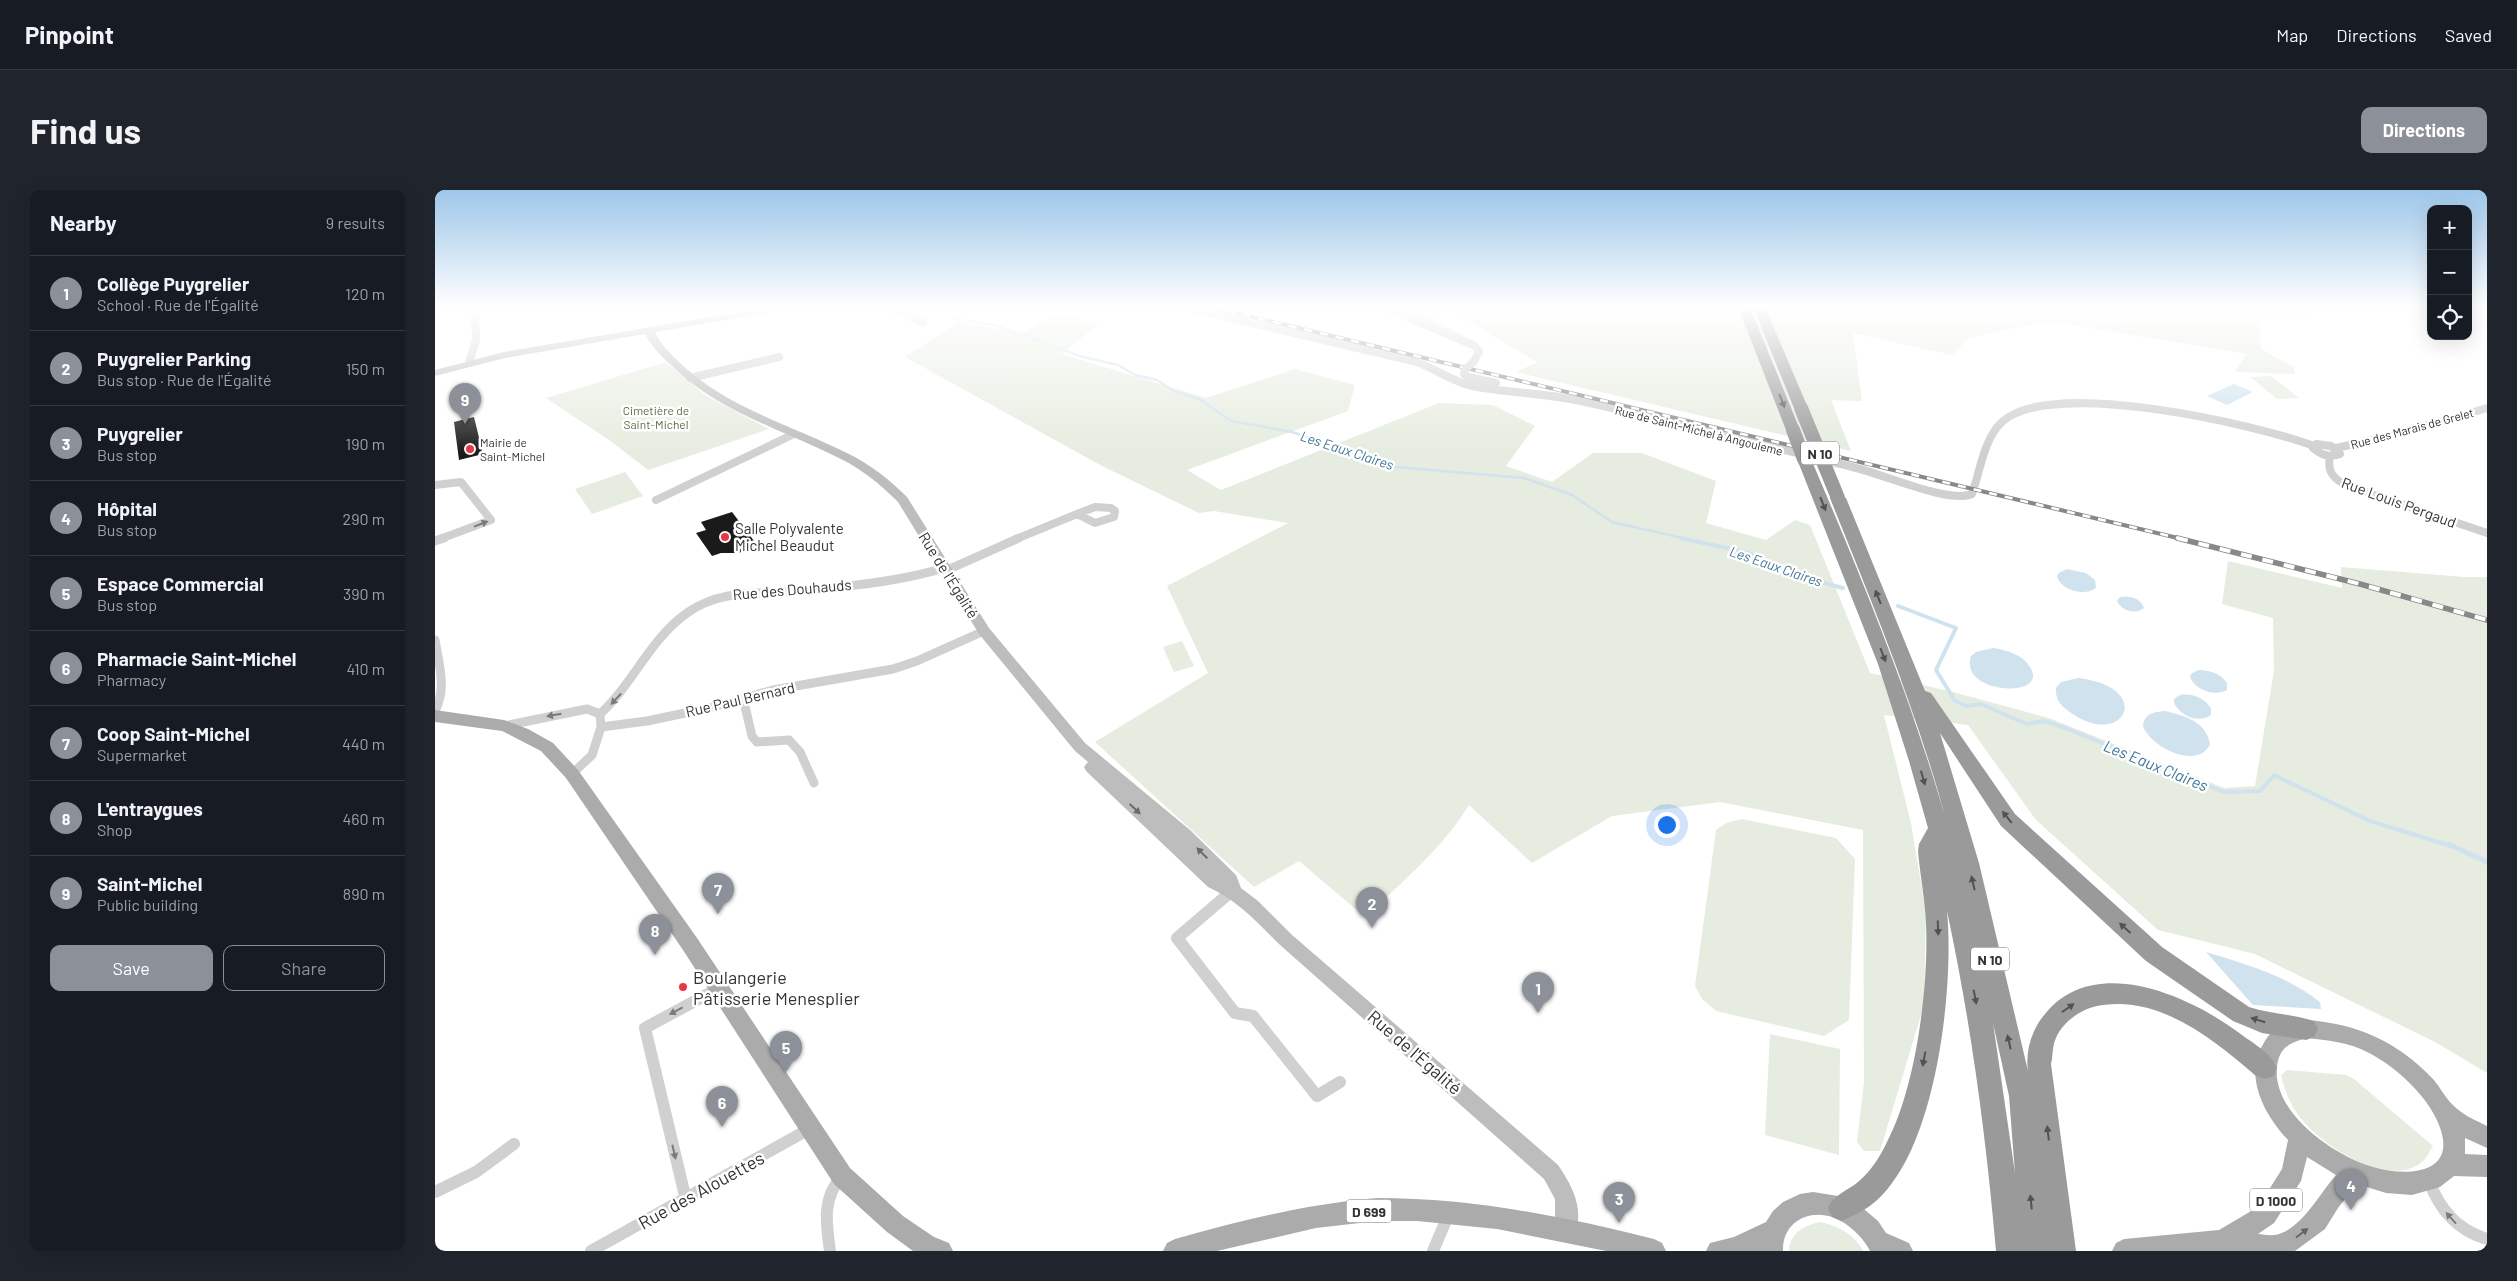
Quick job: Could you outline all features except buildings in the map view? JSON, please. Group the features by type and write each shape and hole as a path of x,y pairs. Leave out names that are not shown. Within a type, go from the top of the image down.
{"highway":[{"name":"N 10","path":"1764,357 1898,695 1938,830 1964,938 1979,1016 2010,1251"},
{"name":"N 10","path":"1780,357 1910,675 1940,762 1968,863 2021,1096 2036,1251"},
{"path":"1910,675 2008,820 2100,906 2154,954 2216,999 2241,1014 2261,1022 2306,1029"},
{"path":"1841,1208 1856,1202 1875,1184 1889,1165 1903,1136 1920,1081 1934,1012 1939,958 1937,910 1929,845 1938,830"},
{"path":"2062,1251 2039,1064 2044,1035 2055,1017 2071,1004 2092,996 2113,992 2137,994 2159,1001 2223,1034 2265,1068"}],"main road":[{"path":"435,716 504,726 522,733 547,747 572,774 719,988 842,1176 895,1224 928,1247 941,1251"},
{"path":"2306,1029 2339,1032 2356,1037 2383,1050 2408,1068 2430,1090 2445,1113 2452,1132 2454,1150 2449,1165 2441,1174 2429,1181 2396,1184 2353,1172 2325,1156 2300,1135 2274,1101 2267,1084 2265,1068 2270,1048 2284,1035 2306,1029"},
{"path":"2445,1113 2459,1124 2487,1137"},
{"name":"D 1000","path":"2222,1242 2266,1215 2293,1173 2300,1135"},
{"path":"2449,1165 2487,1166"},
{"name":"D 1000","path":"2124,1251 2222,1242 2274,1247 2293,1240 2317,1221 2330,1200 2353,1172"},
{"path":"1729,1250 1772,1241 1782,1218 1801,1206 1825,1204 1841,1208 1863,1222 1881,1247 1901,1251"},
{"name":"D 699","path":"1175,1251 1287,1221 1329,1214 1389,1210 1450,1211 1566,1229 1654,1251"}],"street":[{"path":"469,363 471,357"},
{"path":"435,373 469,363 504,357"},
{"name":"Rue de l'Égalité","path":"669,357 690,378 735,408 853,460 889,483 903,500 944,570 984,631 1080,747 1082,755 1098,775 1214,882 1233,890 1259,912 1285,939 1551,1172 1565,1192 1569,1204 1566,1229"},
{"path":"690,378 779,357"},
{"name":"Rue de Saint-Michel à Angouleme","path":"1394,357 1436,369 1456,381 1472,386 1529,392 1580,401 1866,470 1955,497 1972,494 1992,438 2003,421 2018,412 2057,403 2103,404 2162,410 2282,435 2314,446"},
{"path":"1477,357 1474,362 1465,370 1464,374 1468,377 1513,386 1529,392"},
{"name":"Rue des Marais de Grelet","path":"2314,446 2323,444 2336,448 2383,438 2487,408"},
{"path":"656,500 794,434"},
{"path":"2314,446 2317,452 2330,456 2340,454 2336,448"},
{"name":"Rue Louis Pergaud","path":"2330,456 2327,468 2329,473 2345,485 2487,533"},
{"path":"435,485 461,482 491,520 435,541"},
{"name":"Rue des Douhauds","path":"600,714 617,700 660,640 677,621 699,606 720,596 737,591 786,592 913,576 944,570 1077,514"},
{"name":"Rue Paul Bernard","path":"601,727 647,721 773,690 893,669 917,661 984,631"},
{"path":"435,640 441,702 435,711"},
{"path":"743,698 751,736 757,742 789,740 800,752 814,783"},
{"path":"504,726 515,722 587,709 600,714 601,727 592,755 572,774"},
{"path":"1233,890 1177,938 1235,1013 1253,1016 1317,1096 1340,1082"},
{"path":"686,1200 645,1028 719,988"},
{"name":"Rue des Alouettes","path":"591,1251 686,1200 811,1128"},
{"path":"435,1192 477,1172 514,1144"},
{"path":"830,1251 825,1218 829,1193 842,1176"},
{"path":"2429,1181 2432,1191 2449,1219 2471,1235 2487,1239"},
{"path":"1433,1251 1447,1222 1450,1211"}],"green space":[{"path":"905,357 1070,357 1206,398 1295,369 1355,385 1348,411 1187,470 1221,490 1439,403 1493,405 1535,426 1506,466 1552,482 1593,453 1642,453 1716,481 1706,523 1766,540 1795,520 1810,525 1870,673 1953,692 2049,718 2224,788 2255,786 2274,671 2273,618 2222,604 2228,561 2342,588 2341,567 2464,577 2487,577 2487,1073 2435,1042 2255,954 2158,930 2036,820 1968,725 1884,715 1911,823 1926,913 1924,1005 1880,1151 1864,1151 1857,1142 1864,1082 1863,830 1720,802 1612,816 1532,863 1469,805 1434,851 1365,917 1299,861 1254,887 1095,742 1208,673 1167,586 1288,523 1214,511 1199,513 1102,466"},
{"path":"1528,357 1856,357 1862,401 1831,400 1851,451 1516,372 1537,362"},
{"path":"2244,357 2274,357 2293,367 2295,374 2235,372"},
{"name":"Cimetière de Saint-Michel","path":"666,362 705,395 769,429 648,470 612,442 546,398"},
{"path":"2271,376 2299,398 2277,399 2250,377"},
{"path":"625,472 643,496 592,514 575,489"},
{"path":"1182,641 1194,666 1174,672 1163,647"},
{"path":"1742,819 1836,838 1855,859 1849,1020 1824,1036 1716,1011 1702,999 1695,986 1716,830 1726,823"},
{"path":"1770,1034 1840,1049 1839,1155 1765,1135"},
{"path":"2287,1070 2346,1075 2354,1079 2433,1146 2425,1159 2412,1168 2396,1171 2379,1169 2361,1163 2328,1143 2314,1132 2296,1112 2287,1094 2281,1075"},
{"path":"1821,1222 1846,1232 1863,1251 1789,1251 1792,1239 1799,1230"}],"water":[{"path":"2234,384 2253,392 2227,405 2207,396"},
{"path":"2067,569 2086,573 2095,580 2096,588 2091,591 2080,592 2073,591 2063,585 2057,576"},
{"path":"2120,597 2134,598 2144,608 2137,611 2129,611 2117,601"},
{"path":"1993,648 2013,653 2027,663 2033,677 2028,684 2017,688 2003,688 1989,685 1978,679 1971,669 1971,656 1976,652"},
{"path":"2198,670 2218,674 2227,683 2227,690 2217,693 2206,691 2196,686 2190,677 2191,674"},
{"path":"2078,678 2102,684 2117,692 2124,703 2124,713 2117,721 2105,724 2090,722 2071,713 2062,706 2058,700 2056,688 2061,682"},
{"path":"2180,695 2189,695 2202,699 2211,708 2211,715 2206,718 2196,719 2185,715 2174,703 2174,699"},
{"path":"2165,711 2187,717 2204,730 2210,744 2204,752 2195,756 2175,753 2164,748 2147,734 2143,726 2146,718 2154,713"},
{"path":"2206,952 2251,966 2280,978 2320,1002 2321,1009 2253,1005"}],"waterway":[{"name":"Les Eaux Claires","path":"1082,357 1118,365 1135,375 1157,380 1174,391 1201,400 1231,421 1292,432 1396,467 1524,478 1572,495 1612,522 1687,539"},
{"name":"Les Eaux Claires","path":"1681,538 1749,553 1806,578 1843,588"},
{"name":"Les Eaux Claires","path":"1898,606 1956,628 1936,670 1955,701 1967,706 1981,704 2027,724 2044,721 2065,728 2224,792 2260,791 2274,775 2370,821 2451,846"},
{"name":"Les Eaux Claires","path":"2448,844 2487,862"}],"railway":[{"path":"1418,357 2182,539"},
{"path":"2177,538 2360,584 2487,620"}],"place":[{"name":"Saint-Michel","path":"465,424"},
{"name":"Mairie de Saint-Michel","path":"470,449"},
{"name":"Salle Polyvalente Michel Beaudut","path":"725,537"},
{"name":"Coop Saint-Michel","path":"718,914"},
{"name":"Puygrelier Parking","path":"1372,928"},
{"name":"L'entraygues","path":"655,955"},
{"name":"Boulangerie Pâtisserie Menesplier","path":"683,987"},
{"name":"Collège Puygrelier","path":"1538,1013"},
{"name":"Espace Commercial","path":"786,1072"},
{"name":"Pharmacie Saint-Michel","path":"722,1127"},
{"name":"Hôpital","path":"2351,1210"},
{"name":"Puygrelier","path":"1619,1223"}]}
